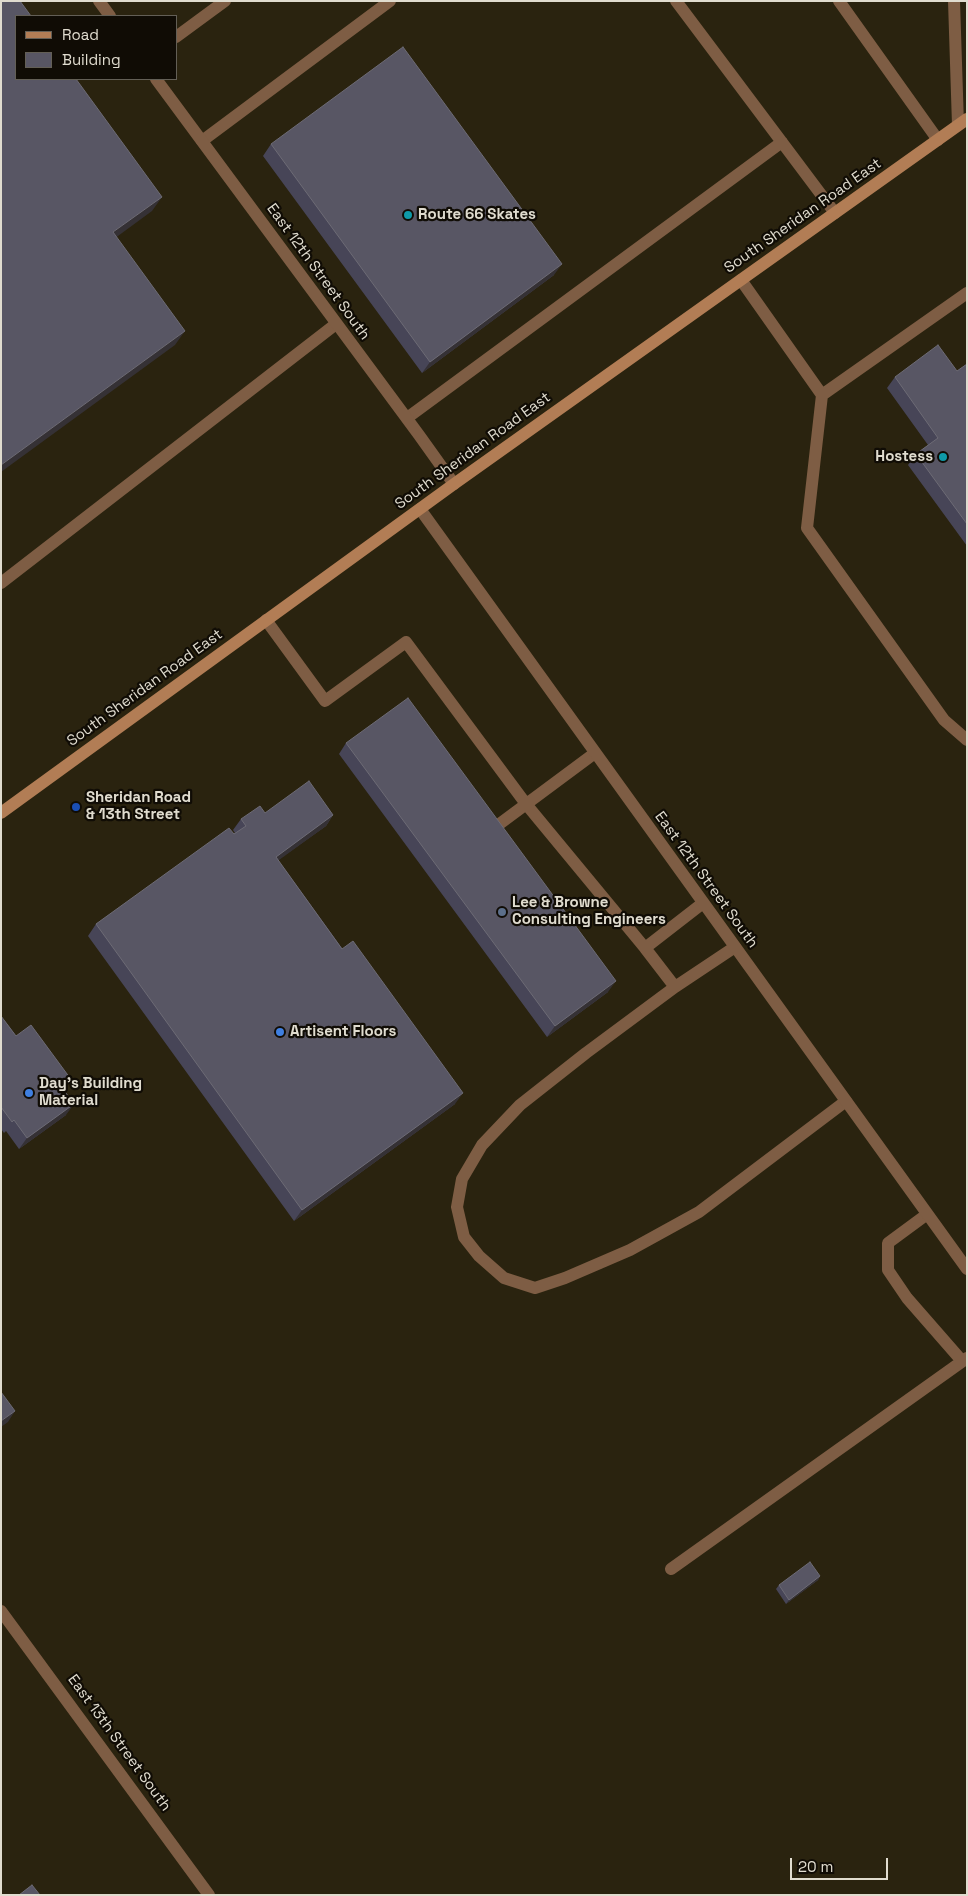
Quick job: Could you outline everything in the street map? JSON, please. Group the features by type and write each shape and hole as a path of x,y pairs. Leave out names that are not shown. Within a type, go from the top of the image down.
{"main road":[{"name":"South Sheridan Road East","path":"1,813 454,484 962,122"}],"street":[{"path":"99,1 109,15"},
{"path":"178,36 225,1"},
{"path":"202,141 390,1"},
{"path":"676,1 835,213"},
{"path":"838,1 938,140"},
{"path":"954,1 962,122"},
{"name":"East 12th Street South","path":"157,80 454,484"},
{"path":"407,418 782,142"},
{"path":"741,280 822,395 807,528 944,720 967,740"},
{"path":"822,395 967,293"},
{"path":"1,583 336,324"},
{"name":"East 12th Street South","path":"420,509 967,1269"},
{"path":"266,620 325,701 406,642 526,804 675,987"},
{"path":"490,831 595,752"},
{"path":"645,948 703,903"},
{"path":"735,947 675,987 586,1053 520,1105 482,1145 462,1178 457,1207 464,1237 479,1256 504,1278 535,1288 565,1278 630,1250 699,1212 846,1101"},
{"path":"671,1569 964,1360 907,1298 888,1270 888,1243 926,1214"},
{"name":"East 13th Street South","path":"1,1611 209,1895"}],"building":[{"path":"1,1 20,1 30,15 15,15 15,80 77,80 162,197 113,232 185,331 1,465"},
{"name":"Route 66 Skates","path":"403,47 562,264 430,362 271,144"},
{"name":"Hostess","path":"938,345 957,371 967,364 967,524 916,454 938,438 895,377"},
{"name":"Lee & Browne Consulting Engineers","path":"408,698 616,981 555,1026 346,743"},
{"name":"Artisent Floors","path":"309,781 333,815 276,857 342,949 353,941 463,1093 302,1210 96,924 229,828 234,834 246,826 241,819 260,806 265,813"},
{"name":"Day's Building Material","path":"1,1016 16,1036 31,1025 70,1078 60,1085 74,1104 27,1138 14,1120 12,1122 1,1107"},
{"path":"1,1392 15,1411 1,1421"},
{"path":"810,1562 820,1576 789,1600 779,1585"},
{"path":"32,1885 40,1895 19,1895"}],"place":[{"name":"Route 66 Skates","path":"408,215"},
{"name":"Hostess","path":"943,457"},
{"name":"Sheridan Road & 13th Street","path":"76,807"},
{"name":"Lee & Browne Consulting Engineers","path":"502,912"},
{"name":"Artisent Floors","path":"280,1032"},
{"name":"Day's Building Material","path":"29,1093"}]}
